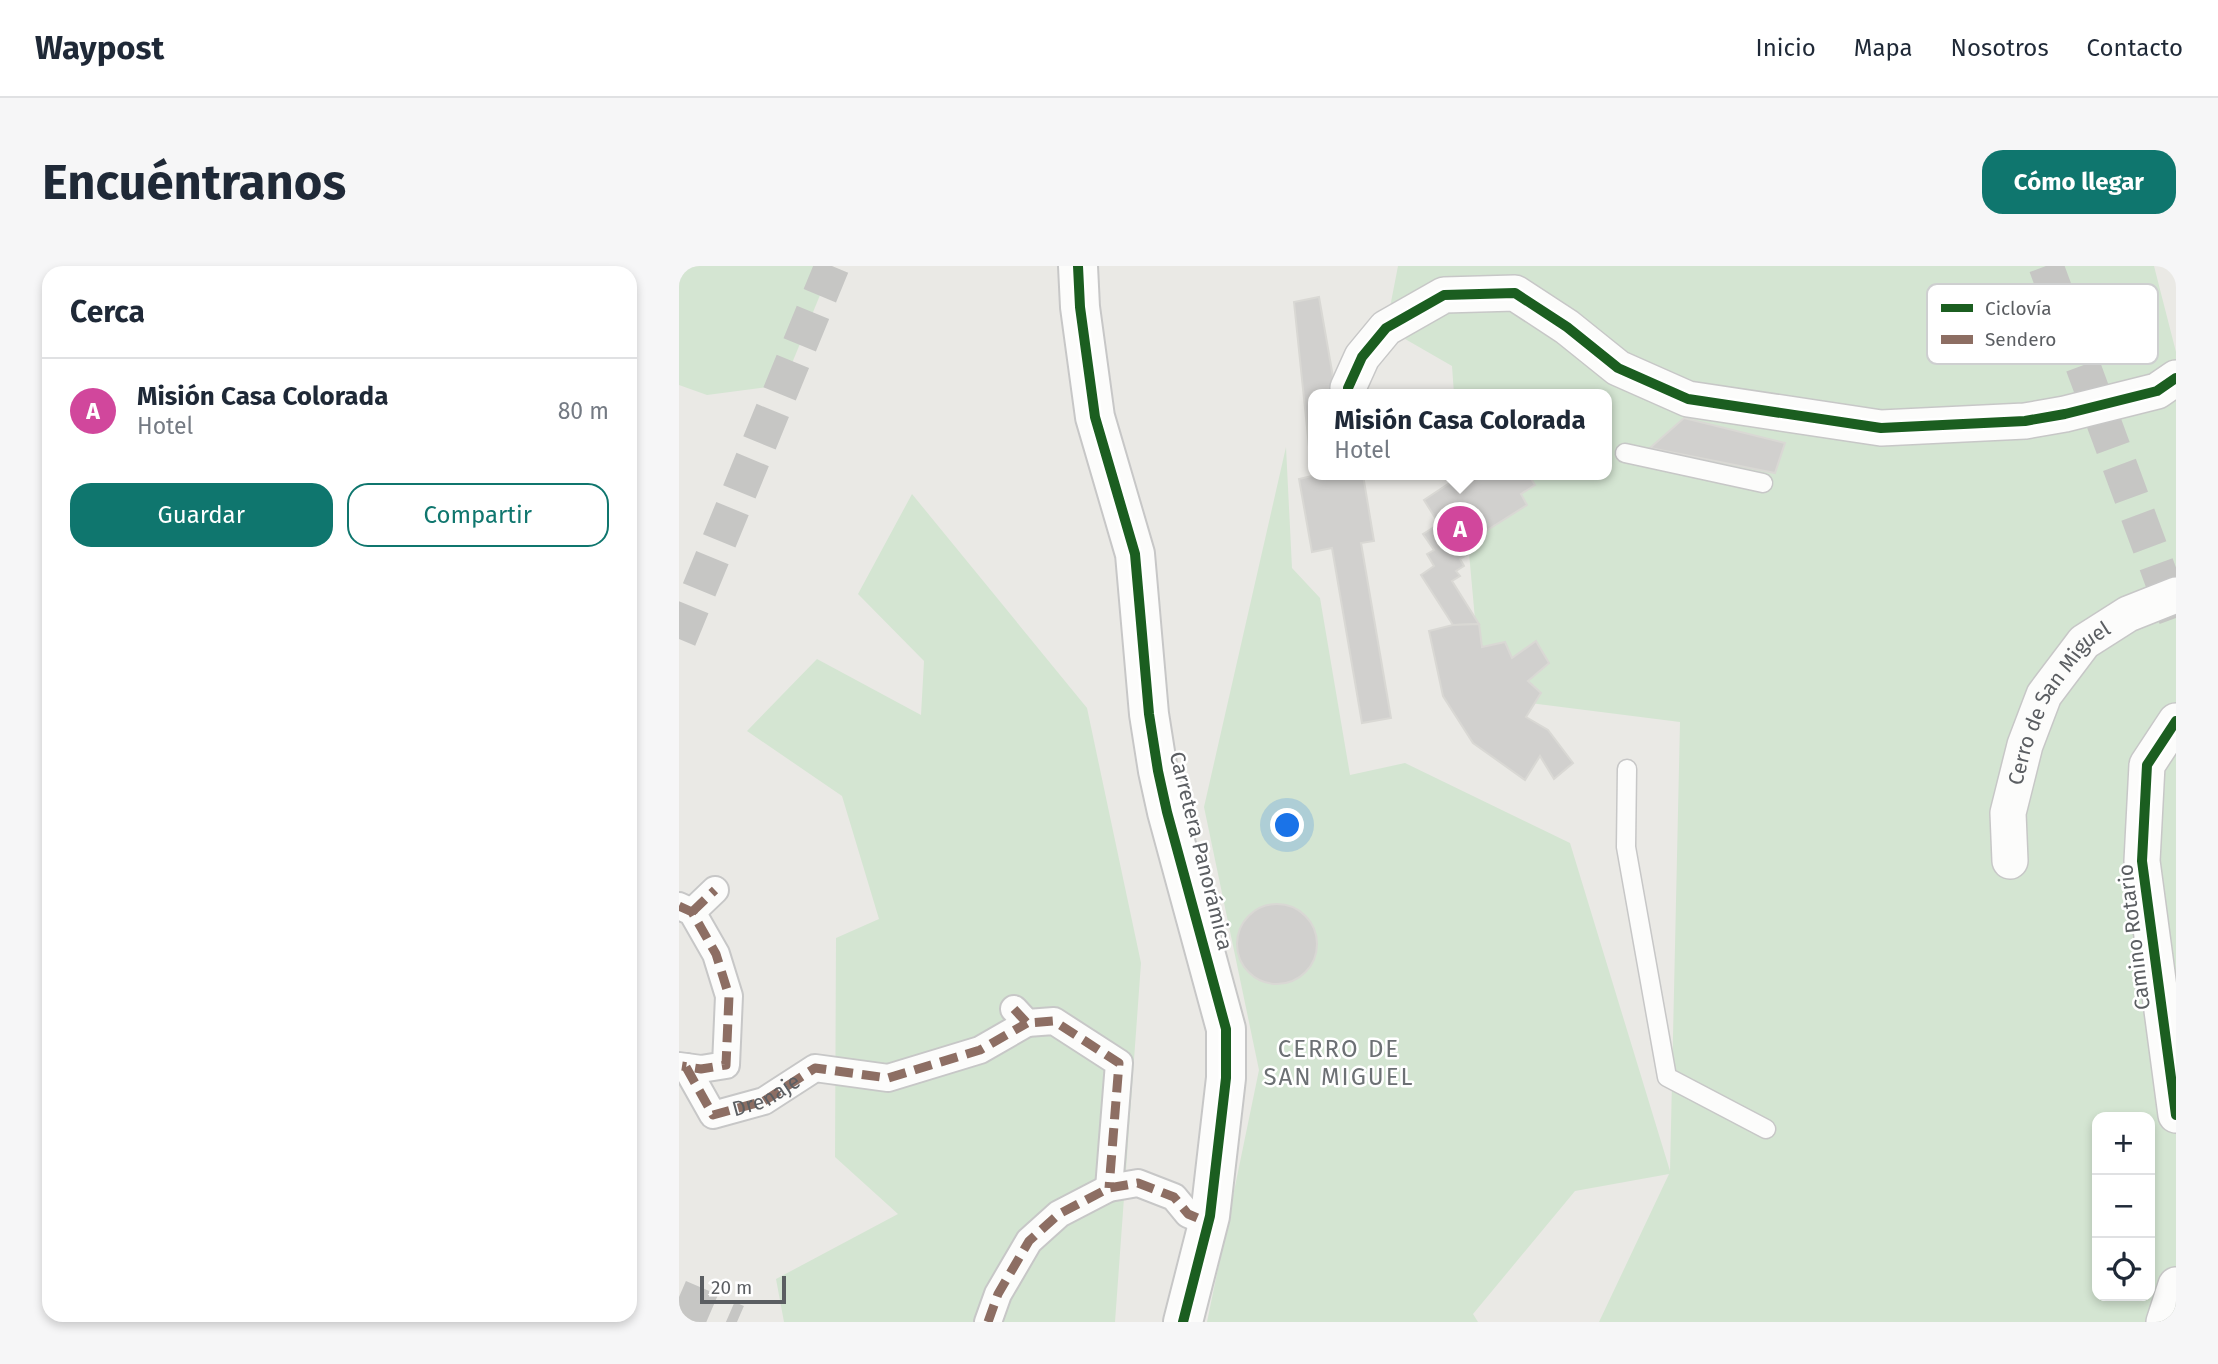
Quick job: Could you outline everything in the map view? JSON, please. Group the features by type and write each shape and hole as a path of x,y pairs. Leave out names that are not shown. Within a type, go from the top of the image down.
{"street":[{"name":"Carretera Panorámica","path":"1078,266 1080,307 1095,417 1135,554 1149,714 1158,771 1226,1029 1226,1077 1209,1223 1183,1322"},
{"path":"1348,388 1362,357 1387,328 1421,308 1444,295 1515,293 1567,327 1618,368 1688,399 1881,428 2025,421 2157,391 2176,377"},
{"name":"Cerro de San Miguel","path":"2010,861 2008,813 2025,745 2044,695 2084,642 2128,614 2176,595"},
{"name":"Camino Rotario","path":"2176,721 2147,765 2143,861 2176,1115"},
{"path":"683,1066 701,1069 726,1065 729,996 716,954 686,909 715,890"},
{"name":"Drenaje","path":"683,1066 713,1115 764,1101 815,1068 888,1078 980,1050 1020,1016 1054,1021 1119,1063 1109,1188"},
{"path":"988,1322 998,1294 1029,1241 1059,1214 1109,1188 1137,1183 1174,1197 1188,1214 1209,1223"},
{"path":"2164,1322 2176,1284"}],"lane":[{"path":"1625,453 1763,483"},
{"path":"1627,769 1626,847 1667,1077 1766,1129"}],"green space":[{"path":"679,266 825,266 825,283 783,385 707,395 679,385"},
{"path":"1398,266 2154,266 2176,352 2176,1322 1599,1322 1669,1174 1575,1191 1473,1314 1478,1322 1207,1322 1259,1070 1204,807 1286,447 1292,568 1320,598 1350,775 1405,763 1570,843 1670,1171 1680,722 1482,697 1462,480 1612,480 1612,389 1454,389 1452,366 1386,328"},
{"path":"912,494 1087,708 1141,963 1115,1322 784,1322 776,1279 898,1214 835,1157 836,938 879,919 842,796 747,731 817,659 921,715 924,661 858,594"}],"building":[{"path":"1319,297 1335,389 1308,389 1308,437 1294,302"},
{"path":"1684,418 1785,443 1775,473 1650,448"},
{"path":"1308,477 1308,480 1364,480 1374,541 1361,543 1391,718 1362,723 1332,548 1312,552 1299,479"},
{"path":"1450,480 1532,480 1535,485 1521,494 1527,505 1467,543 1472,552 1460,559 1464,566 1456,571 1460,576 1452,581 1479,624 1453,625 1421,575 1434,566 1427,554 1434,550 1423,534 1439,524 1424,500 1451,482"},
{"path":"1479,624 1482,647 1505,642 1512,658 1536,641 1549,663 1528,681 1541,693 1526,717 1548,730 1573,763 1554,779 1540,756 1525,780 1473,743 1443,696 1429,631 1453,625"},
{"path":"1277,904 1292,907 1305,916 1314,929 1317,944 1314,959 1305,972 1292,981 1277,984 1262,981 1249,972 1240,959 1237,944 1240,929 1249,916 1262,907"}],"tunnel":[{"path":"679,639 832,266"},
{"path":"2046,266 2053,284"},
{"path":"2082,364 2176,618"},
{"path":"679,1297 737,1322"}],"marked path":[{"path":"692,912 715,890"},
{"path":"679,906 692,912 716,954 729,996 726,1065 701,1069 682,1066"},
{"path":"1014,1009 1027,1023 1054,1021 1119,1063 1109,1188"},
{"path":"686,1067 713,1115 764,1101 815,1068 888,1078 980,1050 1027,1023"},
{"path":"988,1322 998,1294 1029,1241 1059,1214 1109,1188 1138,1183 1174,1197 1188,1214 1209,1223"}],"cycle path":[{"path":"1078,266 1080,307 1095,417 1135,554 1149,714 1158,771 1226,1029 1226,1078 1210,1216 1183,1322"},
{"path":"1348,388 1362,357 1386,328 1444,295 1515,293 1567,327 1618,368 1688,399 1881,428 2025,421 2157,391 2176,378"},
{"path":"2176,721 2147,765 2142,861 2176,1115"}],"place":[{"name":"Misión Casa Colorada","path":"1460,529"}],"district":[{"name":"CERRO DE SAN MIGUEL","path":"1339,1063"}]}
